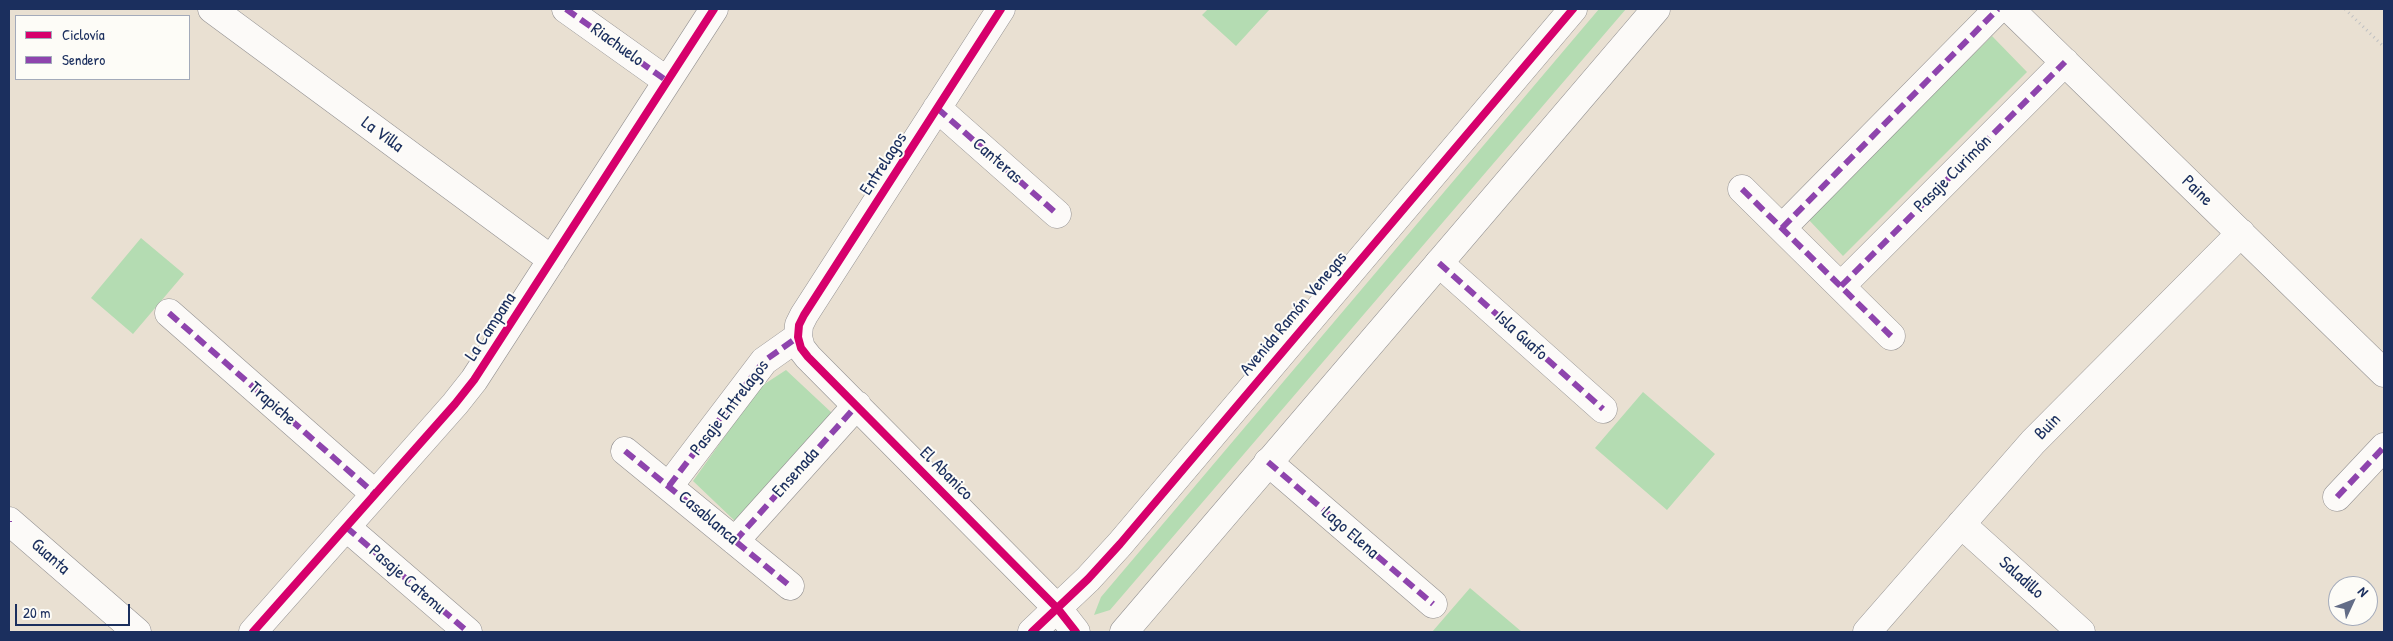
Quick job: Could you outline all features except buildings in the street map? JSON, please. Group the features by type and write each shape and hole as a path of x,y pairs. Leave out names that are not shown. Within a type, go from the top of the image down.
{"street":[{"name":"La Villa","path":"212,9 552,260"},
{"name":"Riachuelo","path":"566,9 667,81"},
{"name":"La Campana","path":"253,632 474,380 714,9"},
{"name":"Entrelagos","path":"798,337 799,325 804,315 1001,9"},
{"name":"Avenida Ramón Venegas","path":"1032,632 1058,609 1120,544 1572,9"},
{"path":"1124,632 1656,9"},
{"path":"1782,228 1998,9"},
{"name":"Paine","path":"2010,9 2384,373"},
{"name":"Pasaje Curimón","path":"1840,286 2065,62"},
{"name":"Canteras","path":"937,108 1056,214"},
{"path":"1742,189 1891,336"},
{"name":"Buin","path":"1867,632 2033,442 2241,233"},
{"name":"Isla Guafo","path":"1439,263 1603,409"},
{"name":"Trapiche","path":"169,313 375,494"},
{"name":"El Abanico","path":"798,337 801,348 808,357 1058,609 1076,632"},
{"name":"Pasaje Entrelagos","path":"669,486 764,361 798,337"},
{"name":"Ensenada","path":"735,541 857,405"},
{"path":"2336,497 2384,447"},
{"name":"Casablanca","path":"626,450 790,586"},
{"name":"Lago Elena","path":"1268,462 1433,604"},
{"name":"Guanta","path":"9,521 137,632"},
{"name":"Saladillo","path":"1961,524 2080,632"},
{"name":"Pasaje Catemu","path":"346,527 468,632"}],"path":[{"path":"2345,9 2384,46"}],"green space":[{"path":"1208,9 1270,9 1236,46 1202,15"},
{"path":"1599,9 1626,9 1110,610 1094,615 1101,597"},
{"path":"1992,36 2027,72 1843,256 1808,219"},
{"path":"141,238 184,274 133,334 91,298"},
{"path":"786,370 832,413 736,522 693,481 760,387"},
{"path":"1643,392 1715,454 1667,510 1595,448"},
{"path":"1470,588 1522,632 1432,632"}],"marked path":[{"path":"566,9 667,81"},
{"path":"1782,228 1998,9"},
{"path":"1841,286 2065,62"},
{"path":"937,108 1057,214"},
{"path":"1742,189 1891,336"},
{"path":"1439,263 1603,409"},
{"path":"169,313 375,494"},
{"path":"669,486 764,361 798,337"},
{"path":"735,541 857,405"},
{"path":"2337,497 2384,447"},
{"path":"625,451 790,586"},
{"path":"1268,462 1433,604"},
{"path":"346,527 468,632"}],"cycle path":[{"path":"253,632 455,404 474,380 714,9"},
{"path":"1001,9 804,315 799,325 798,337 801,348 808,357 1058,609 1076,632"},
{"path":"1032,632 1088,579 1120,544 1573,9"}]}
